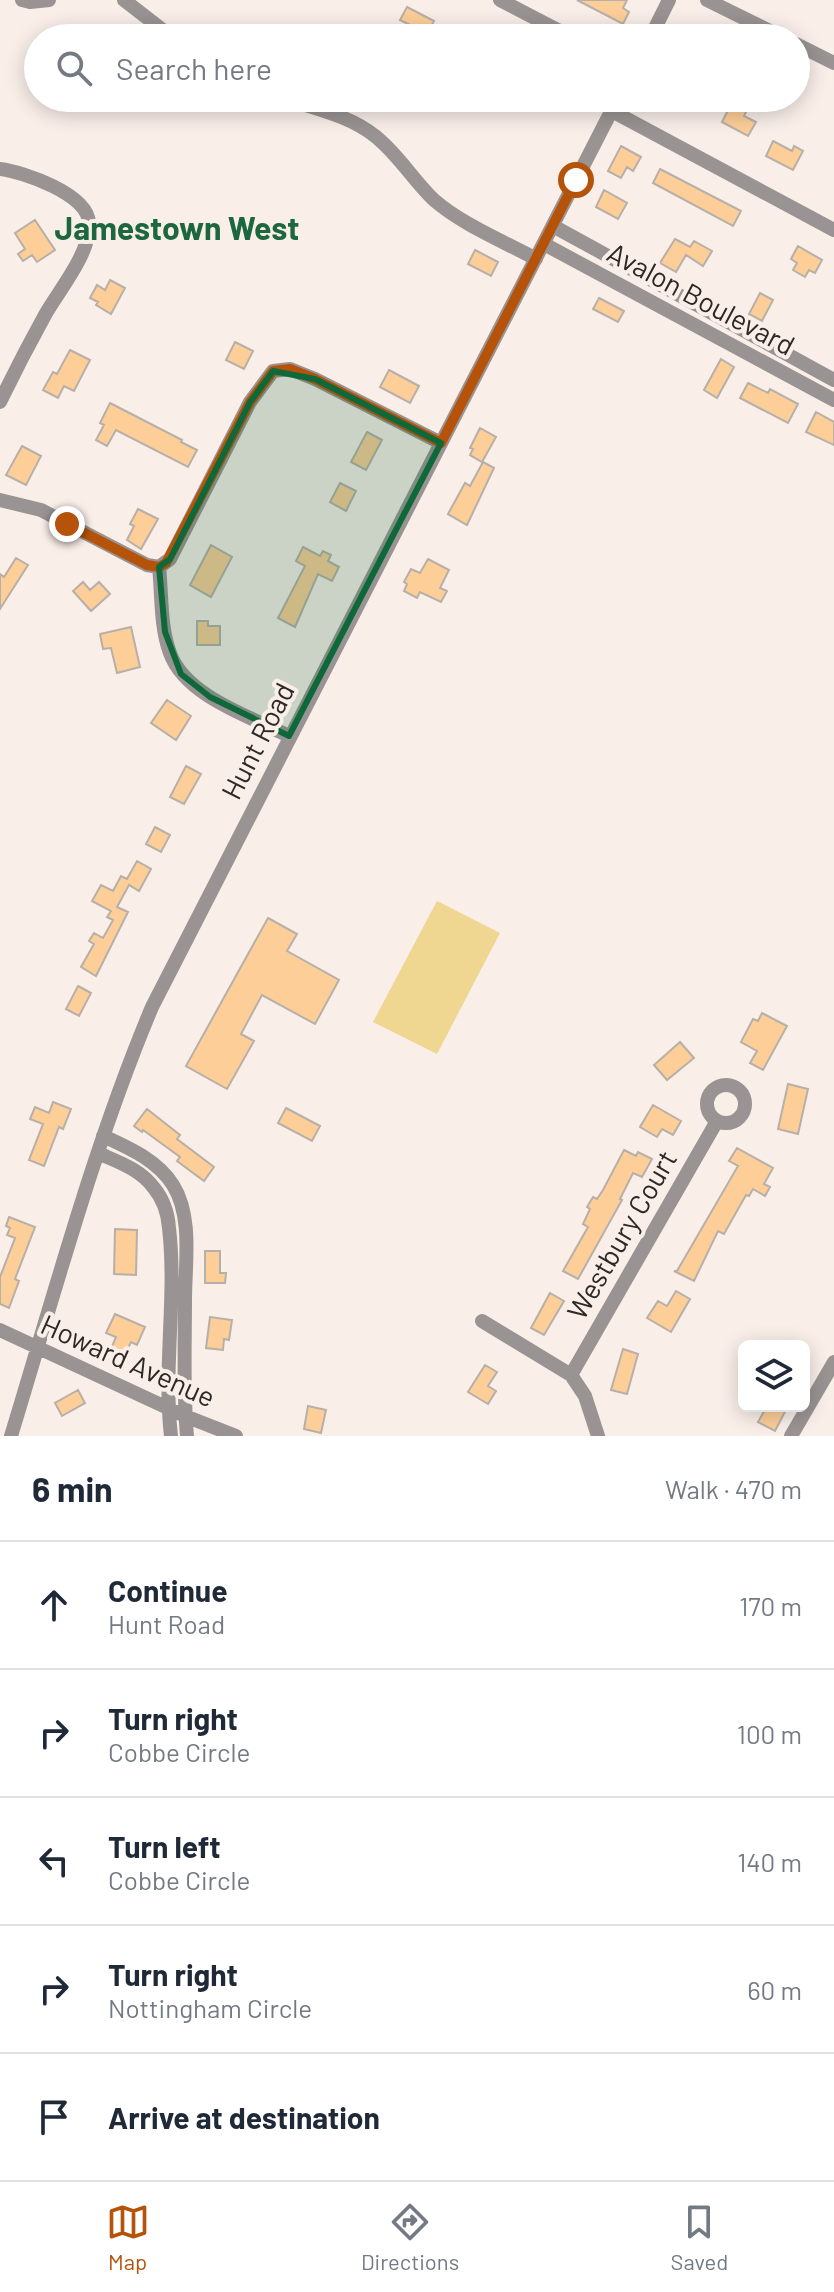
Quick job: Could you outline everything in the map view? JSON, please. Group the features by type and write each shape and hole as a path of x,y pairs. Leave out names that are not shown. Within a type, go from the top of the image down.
{"street":[{"path":"22,0 49,0"},
{"path":"124,0 155,24"},
{"path":"500,0 546,24"},
{"path":"657,24 669,0"},
{"path":"707,0 756,24"},
{"path":"810,51 834,63"},
{"path":"328,112 374,135 434,200 462,219 536,259"},
{"name":"Hunt Road","path":"11,1436 103,1136 152,1007 611,112"},
{"path":"629,112 834,230"},
{"path":"0,169 54,186 81,205 90,222 78,262 45,315 0,402"},
{"name":"Avalon Boulevard","path":"553,226 834,380"},
{"name":"Avalon Boulevard","path":"544,244 834,400"},
{"path":"0,500 41,510 147,565 159,567 170,559 250,402 273,371 290,369 315,379 441,443"},
{"path":"159,567 165,632 170,653 181,674 210,697 289,736"},
{"name":"Westbury Court","path":"571,1375 717,1121"},
{"path":"103,1136 136,1152 161,1170 180,1200 186,1233 187,1436"},
{"path":"98,1153 142,1175 153,1186 166,1211 170,1248 168,1408 171,1436"},
{"path":"482,1321 571,1375 585,1396 598,1436"},
{"name":"Howard Avenue","path":"0,1330 185,1416 236,1436"},
{"path":"791,1436 834,1362"}],"highlighted area":[{"path":"273,371 315,379 441,443 289,736 210,697 181,674 165,632 159,567 170,559 250,402"}],"shaded area":[{"path":"437,901 500,933 437,1054 373,1022"}],"building":[{"path":"577,0 627,0 623,8 629,12 623,24"},
{"path":"407,7 434,21 432,24 408,24 400,20"},
{"path":"727,112 746,112 744,116 756,122 748,136 722,122"},
{"path":"773,141 792,151 794,146 803,151 793,170 766,156"},
{"path":"621,146 641,157 633,171 627,167 621,178 608,171"},
{"path":"660,169 741,211 733,226 653,183"},
{"path":"604,190 627,203 618,219 596,207"},
{"path":"35,220 55,250 37,262 32,255 23,261 18,254 25,249 15,233"},
{"path":"675,239 690,247 694,241 712,251 703,266 686,255 676,272 660,263"},
{"path":"798,246 822,260 815,273 809,270 805,277 793,270 797,263 791,259"},
{"path":"475,250 498,262 491,276 468,264"},
{"path":"110,280 125,288 111,314 90,298 97,285 105,290"},
{"path":"760,293 773,300 762,321 749,314"},
{"path":"599,298 624,311 618,322 593,309"},
{"path":"235,342 253,351 244,369 226,360"},
{"path":"70,350 90,360 74,391 64,386 58,398 43,390 53,372 57,374"},
{"path":"721,359 734,367 717,398 704,390"},
{"path":"389,370 419,386 410,403 380,387"},
{"path":"748,383 768,393 770,389 798,404 788,423 740,398"},
{"path":"110,403 197,450 188,467 116,430 107,446 96,440"},
{"path":"816,412 834,422 834,445 806,432"},
{"path":"480,428 496,437 482,462 470,455 473,449 470,448"},
{"path":"367,432 382,440 366,470 351,462"},
{"path":"22,446 41,456 26,485 6,475"},
{"path":"483,462 494,468 467,525 448,514 465,483 470,486"},
{"path":"340,483 356,491 346,511 330,502"},
{"path":"138,509 158,519 141,549 127,540 134,526 130,524"},
{"path":"211,545 232,557 211,597 190,585"},
{"path":"303,547 320,556 323,551 331,555 328,561 339,567 332,581 318,574 295,627 278,618 305,566 296,561"},
{"path":"16,558 28,565 0,609 0,574 4,577"},
{"path":"428,559 449,570 440,588 447,591 441,602 420,592 417,598 404,591 407,584 404,582 411,569 420,573"},
{"path":"83,582 90,590 99,582 110,594 91,611 73,591"},
{"path":"197,621 208,621 208,626 220,626 220,645 197,645"},
{"path":"131,627 140,667 117,673 111,648 103,649 100,634"},
{"path":"167,700 191,716 176,740 151,723"},
{"path":"186,766 201,774 184,804 170,797"},
{"path":"155,827 170,835 161,852 146,844"},
{"path":"137,861 151,869 139,891 129,885 117,907 128,912 96,976 81,967 94,944 89,941 94,933 103,938 113,920 107,917 111,911 92,901 101,885 113,891 121,876 127,879"},
{"path":"268,918 297,934 287,951 339,980 315,1024 262,995 241,1034 254,1041 227,1089 186,1066"},
{"path":"78,986 91,993 79,1016 66,1009"},
{"path":"762,1013 787,1026 763,1070 750,1063 757,1051 741,1042 753,1019 758,1021"},
{"path":"680,1042 694,1058 667,1080 654,1065"},
{"path":"788,1084 808,1089 798,1134 778,1129"},
{"path":"53,1102 71,1109 63,1129 59,1127 44,1166 29,1160 43,1124 30,1119 35,1107 49,1113"},
{"path":"653,1105 681,1121 673,1135 662,1129 657,1137 640,1127"},
{"path":"286,1108 320,1126 312,1141 278,1123"},
{"path":"147,1109 180,1135 177,1139 214,1167 204,1181 177,1161 180,1157 134,1126"},
{"path":"737,1148 773,1168 764,1184 770,1187 765,1196 753,1189 749,1196 746,1195 724,1234 718,1231 694,1281 674,1271 677,1271 738,1166 729,1161"},
{"path":"624,1150 652,1159 642,1177 633,1173 622,1200 578,1279 563,1271 588,1227 583,1224 590,1209 587,1207 593,1197 597,1199 603,1190"},
{"path":"9,1217 35,1227 15,1279 19,1281 9,1308 0,1304 0,1277 15,1238 7,1235"},
{"path":"115,1229 137,1230 136,1275 114,1274"},
{"path":"205,1251 220,1251 220,1273 226,1273 225,1283 205,1283"},
{"path":"676,1291 690,1299 671,1332 647,1318 658,1301 667,1306"},
{"path":"550,1293 564,1301 544,1335 531,1328"},
{"path":"115,1314 145,1327 137,1345 131,1342 125,1355 111,1349 116,1337 106,1333"},
{"path":"210,1317 232,1320 229,1340 224,1339 223,1350 206,1348"},
{"path":"623,1349 638,1354 627,1394 611,1390"},
{"path":"485,1365 497,1372 488,1386 496,1391 488,1404 468,1392"},
{"path":"78,1390 85,1403 62,1416 55,1403"},
{"path":"308,1406 326,1410 321,1433 304,1429"},
{"path":"764,1412 785,1412 775,1431 758,1422"}],"district":[{"name":"Jamestown West","path":"177,229"}],"route":[{"path":"67,524 147,565 159,567 166,563 250,402 268,376 282,368 315,379 441,443 576,180"}]}
